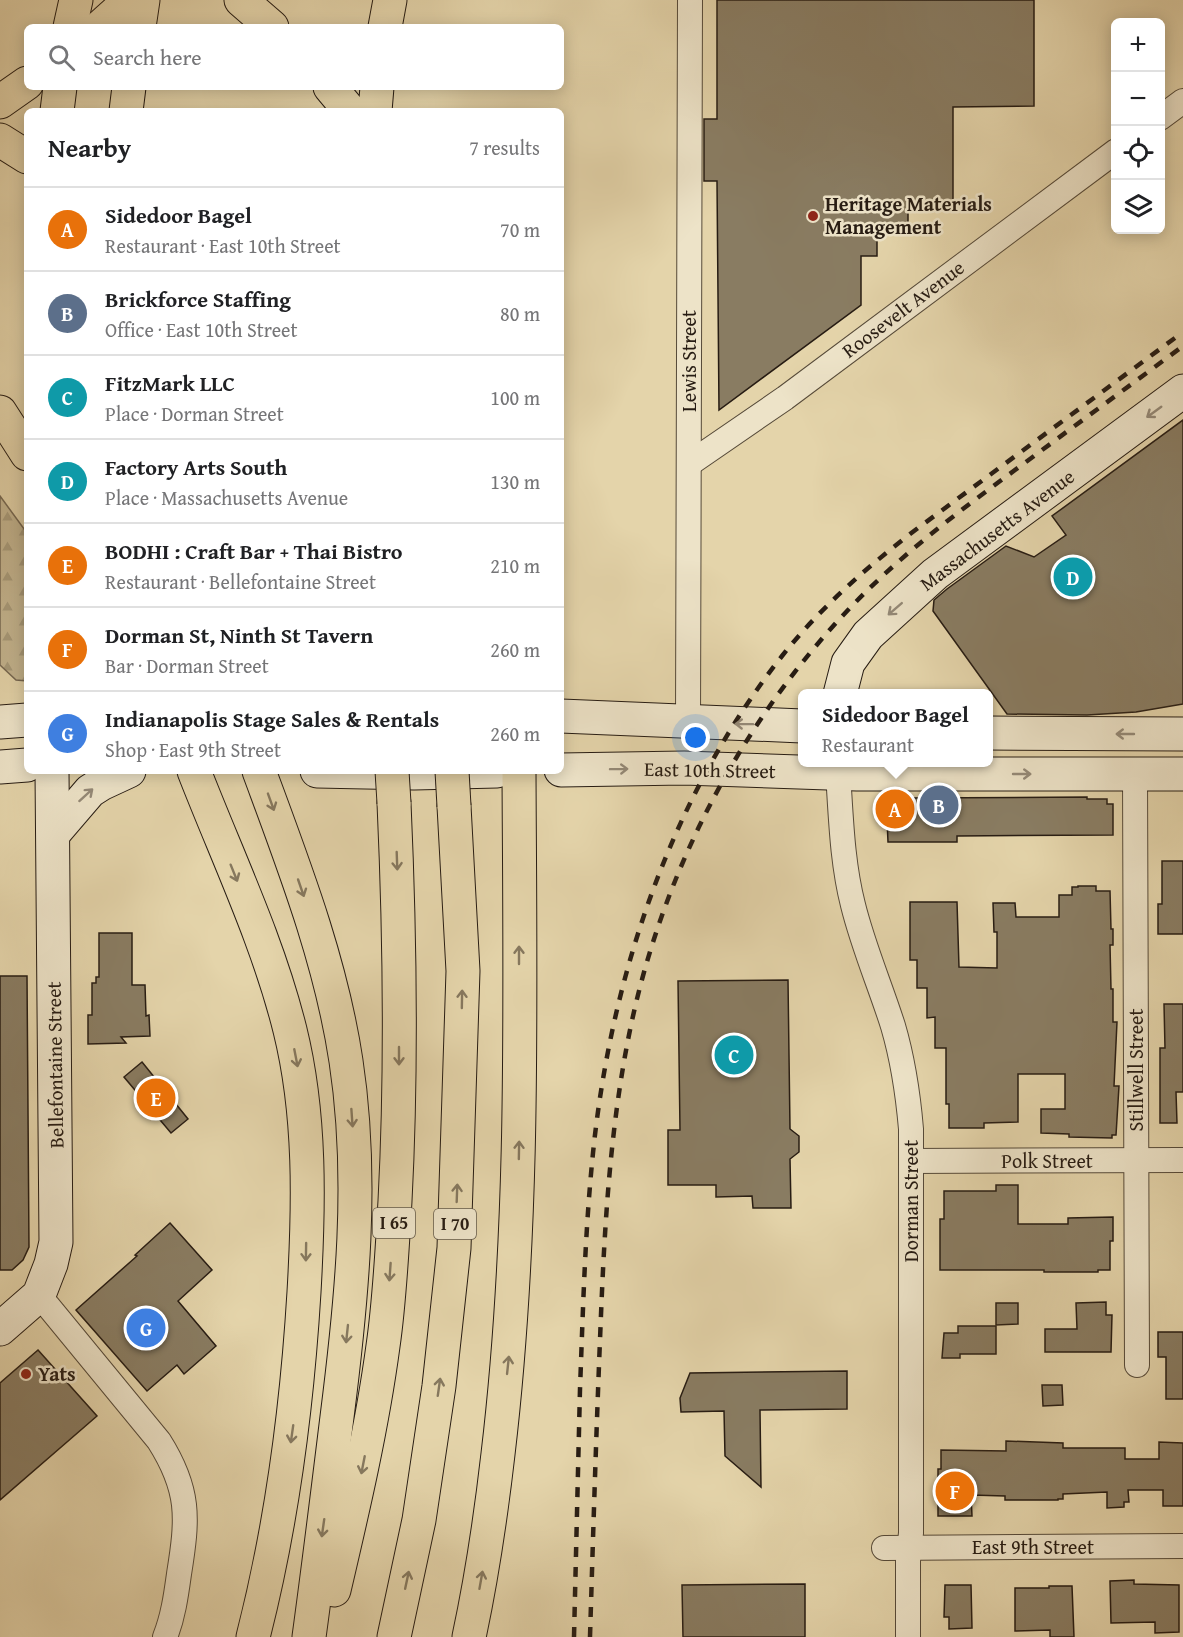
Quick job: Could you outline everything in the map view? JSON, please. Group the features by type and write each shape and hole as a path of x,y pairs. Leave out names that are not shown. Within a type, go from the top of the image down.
{"highway":[{"path":"71,24 76,0"},
{"path":"103,24 130,0"},
{"path":"139,24 143,0"},
{"path":"241,0 269,24"},
{"path":"386,24 390,0"},
{"path":"0,102 24,85"},
{"path":"57,108 60,90"},
{"path":"126,108 129,90"},
{"path":"332,90 348,108"},
{"path":"375,108 377,90"},
{"path":"0,140 24,156"},
{"path":"0,412 24,449"},
{"path":"195,774 263,944 278,988 290,1031 306,1131 308,1180 306,1260 295,1411 284,1489 253,1637"},
{"path":"261,774 309,910 337,1014 346,1061 354,1142 354,1249 348,1320 309,1637"},
{"name":"I 70","path":"394,1637 419,1520 439,1386 454,1248 463,971 452,774"},
{"path":"469,1637 487,1542 515,1279 519,1128 519,774"},
{"name":"I 65","path":"322,1637 364,1457 384,1344 389,1288 399,1087 399,941 393,787"}],"main road":[{"name":"Massachusetts Avenue","path":"841,689 848,663 868,634 935,574 1183,391"},
{"path":"564,716 798,726"},
{"path":"0,722 24,720"},
{"path":"993,733 1183,734"},
{"path":"0,767 24,765"},
{"name":"East 10th Street","path":"564,770 838,768 1183,774"},
{"name":"Bellefontaine Street","path":"39,1295 51,1264 56,1242 57,1220 52,774"},
{"path":"54,833 90,791 123,774"},
{"path":"0,1329 39,1295"}],"street":[{"name":"Lewis Street","path":"688,722 690,0"},
{"path":"1165,115 1183,101"},
{"name":"Roosevelt Avenue","path":"689,464 785,398 1111,155"},
{"name":"Dorman Street","path":"838,768 843,851 852,902 903,1065 911,1129 912,1533 908,1561 908,1637"},
{"name":"Stillwell Street","path":"1136,774 1137,1365"},
{"name":"Polk Street","path":"911,1161 1183,1160"},
{"path":"39,1295 159,1441 175,1468 184,1499 186,1528 174,1610 165,1637"},
{"name":"East 9th Street","path":"884,1548 1183,1546"}],"green space":[{"path":"0,496 24,529 24,681 16,680 0,665"}],"building":[{"name":"Heritage Materials Management","path":"717,0 1034,0 1034,106 953,107 953,202 908,202 908,229 877,229 877,256 861,256 861,305 719,410 717,181 704,181 704,119 717,119"},
{"path":"1183,420 1183,704 1136,712 1087,715 1007,714 993,695 993,689 989,689 933,611 934,600 1006,546 1034,557 1066,535 1052,516"},
{"path":"886,795 909,795 909,798 1087,797 1087,799 1107,799 1107,804 1113,804 1113,835 957,836 957,842 888,842"},
{"path":"1162,861 1183,861 1183,934 1158,934 1158,904 1162,904"},
{"path":"1096,886 1096,891 1110,891 1111,929 1113,929 1113,945 1110,945 1111,989 1113,989 1113,1022 1117,1022 1114,1086 1119,1086 1116,1135 1112,1135 1112,1138 1069,1137 1069,1134 1041,1133 1041,1109 1065,1109 1065,1074 1018,1074 1018,1122 984,1123 984,1128 949,1128 949,1104 946,1104 946,1048 935,1048 935,1017 927,1018 927,988 917,988 917,960 910,960 910,902 957,902 959,967 997,968 997,932 994,932 993,903 1015,903 1016,917 1059,917 1059,895 1072,895 1072,887"},
{"path":"99,933 132,933 132,985 145,985 146,1016 149,1015 150,1036 121,1037 126,1043 88,1044 88,1015 92,1015 92,983 96,983 96,977 99,977"},
{"path":"0,976 27,976 29,1247 23,1260 12,1270 0,1270"},
{"path":"788,980 790,1129 799,1136 799,1152 790,1159 791,1208 753,1208 752,1196 716,1197 716,1185 668,1185 668,1130 680,1130 678,981"},
{"path":"1164,1004 1183,1004 1183,1092 1176,1092 1177,1123 1160,1123 1160,1048 1165,1048"},
{"path":"142,1062 188,1119 171,1133 124,1077"},
{"path":"996,1185 1018,1185 1018,1224 1068,1224 1068,1218 1113,1217 1110,1270 1044,1272 1044,1270 940,1270 940,1219 944,1219 944,1191 996,1191"},
{"path":"170,1223 212,1270 178,1301 216,1346 184,1374 177,1365 147,1391 76,1310 137,1256 135,1255"},
{"path":"1106,1302 1106,1315 1112,1315 1111,1352 1045,1352 1045,1329 1077,1329 1076,1303"},
{"path":"996,1303 1018,1303 1018,1324 996,1325"},
{"path":"958,1326 996,1326 996,1354 960,1354 960,1358 942,1358 944,1333 958,1333"},
{"path":"1158,1332 1183,1332 1183,1399 1166,1399 1166,1357 1158,1357"},
{"path":"38,1350 97,1416 0,1500 0,1383"},
{"path":"847,1371 847,1409 760,1410 761,1487 725,1456 724,1411 681,1412 680,1398 690,1373"},
{"path":"1042,1385 1062,1385 1063,1405 1043,1406"},
{"path":"1006,1441 1063,1443 1063,1448 1125,1448 1125,1459 1159,1459 1159,1442 1183,1443 1183,1506 1163,1506 1163,1490 1128,1490 1129,1502 1124,1502 1124,1507 1107,1508 1107,1492 1063,1494 1063,1499 1058,1500 1005,1500 1005,1496 971,1495 972,1516 938,1516 938,1469 941,1469 941,1450 1006,1451"},
{"path":"1134,1580 1134,1584 1179,1585 1179,1632 1155,1633 1155,1622 1111,1623 1110,1581"},
{"path":"805,1584 805,1637 683,1637 682,1585"},
{"path":"945,1585 971,1585 972,1628 949,1629 949,1617 944,1617"},
{"path":"1049,1586 1072,1586 1074,1637 1050,1637 1050,1630 1015,1631 1015,1588 1049,1588"}],"railway":[{"path":"574,1637 583,1300 593,1153 602,1087 631,955 678,829 708,768 743,711 782,656 828,605 878,559 914,531 1183,332"},
{"path":"590,1637 603,1262 612,1145 630,1030 644,972 662,915 684,859 710,805 772,702 848,610 936,530 1183,346"}],"place":[{"name":"Heritage Materials Management","path":"813,216"},
{"name":"Factory Arts South","path":"1073,577"},
{"name":"Brickforce Staffing","path":"939,805"},
{"name":"Sidedoor Bagel","path":"895,809"},
{"name":"FitzMark LLC","path":"734,1055"},
{"name":"BODHI : Craft Bar + Thai Bistro","path":"156,1098"},
{"name":"Indianapolis Stage Sales & Rentals","path":"146,1328"},
{"name":"Yats","path":"26,1374"},
{"name":"Dorman St, Ninth St Tavern","path":"955,1491"}]}
